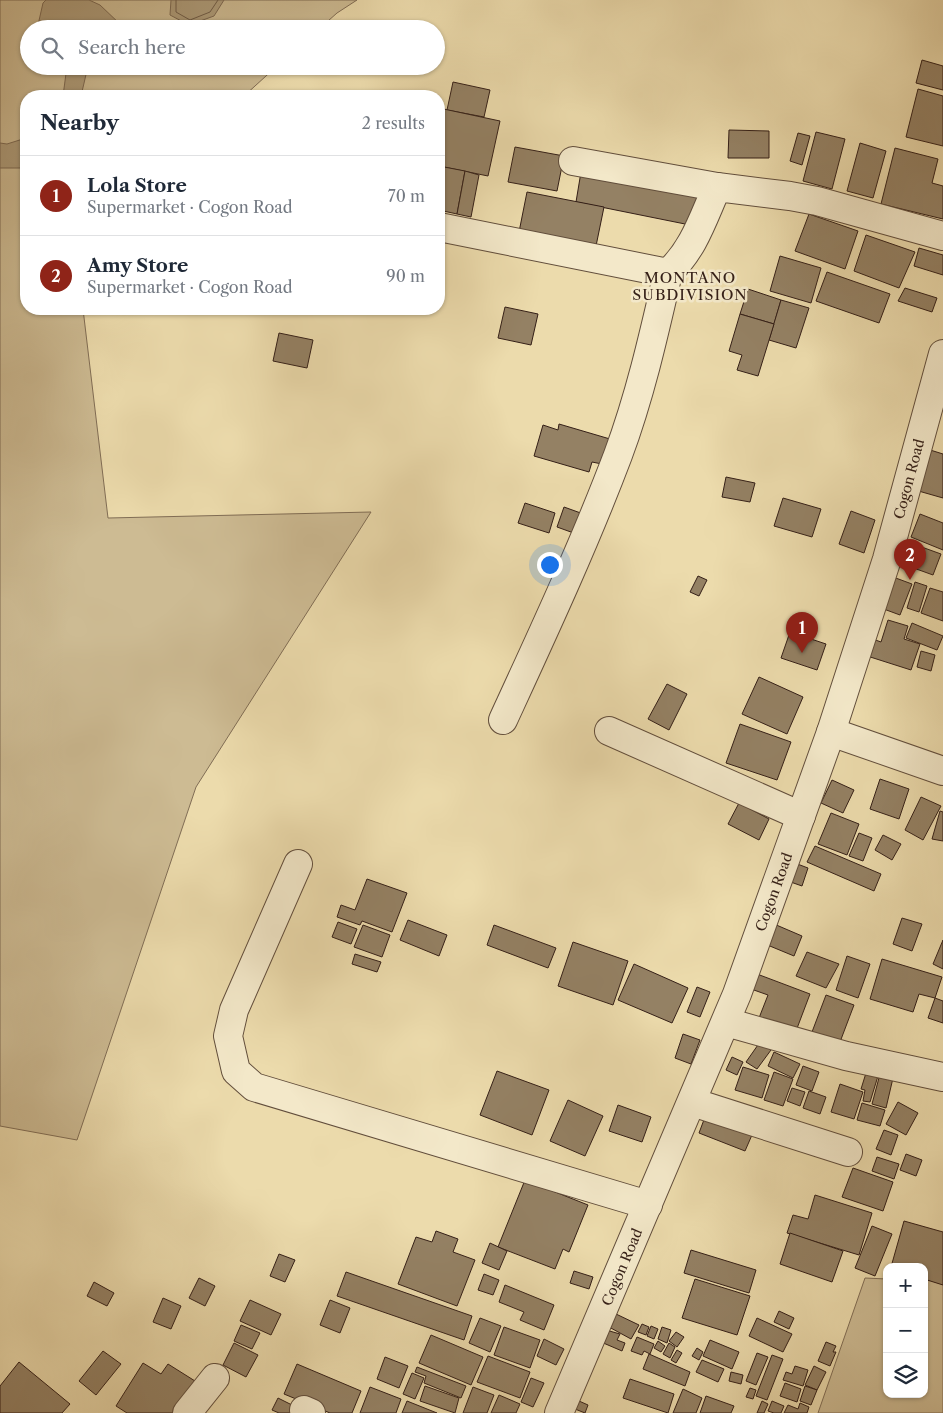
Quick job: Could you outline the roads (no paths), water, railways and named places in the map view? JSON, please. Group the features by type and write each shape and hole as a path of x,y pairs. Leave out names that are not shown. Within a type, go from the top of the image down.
{"street":[{"path":"573,161 718,188 817,201 943,236"},
{"path":"503,720 573,566 618,454 649,357 668,273 679,263 695,238 718,188"},
{"path":"445,228 668,273"},
{"name":"Cogon Road","path":"559,1413 737,994 831,732 887,559 943,354"},
{"path":"608,731 801,816"},
{"path":"831,732 943,771"},
{"path":"298,864 234,1010 228,1036 236,1071 254,1087 648,1205"},
{"path":"726,1022 846,1056 943,1077"},
{"path":"692,1102 848,1152"},
{"path":"187,1413 215,1378"}],"water":[{"path":"46,0 89,0 100,5 116,20 39,20 43,3"},
{"path":"171,0 224,0 214,16 203,20 180,20 170,15"},
{"path":"66,75 86,75 82,90 64,90"},
{"path":"20,140 20,168 0,168 0,143 7,144"}],"place":[{"name":"Amy Store","path":"910,580"},
{"name":"Lola Store","path":"802,653"}],"district":[{"name":"MONTANO SUBDIVISION","path":"690,286"}]}
